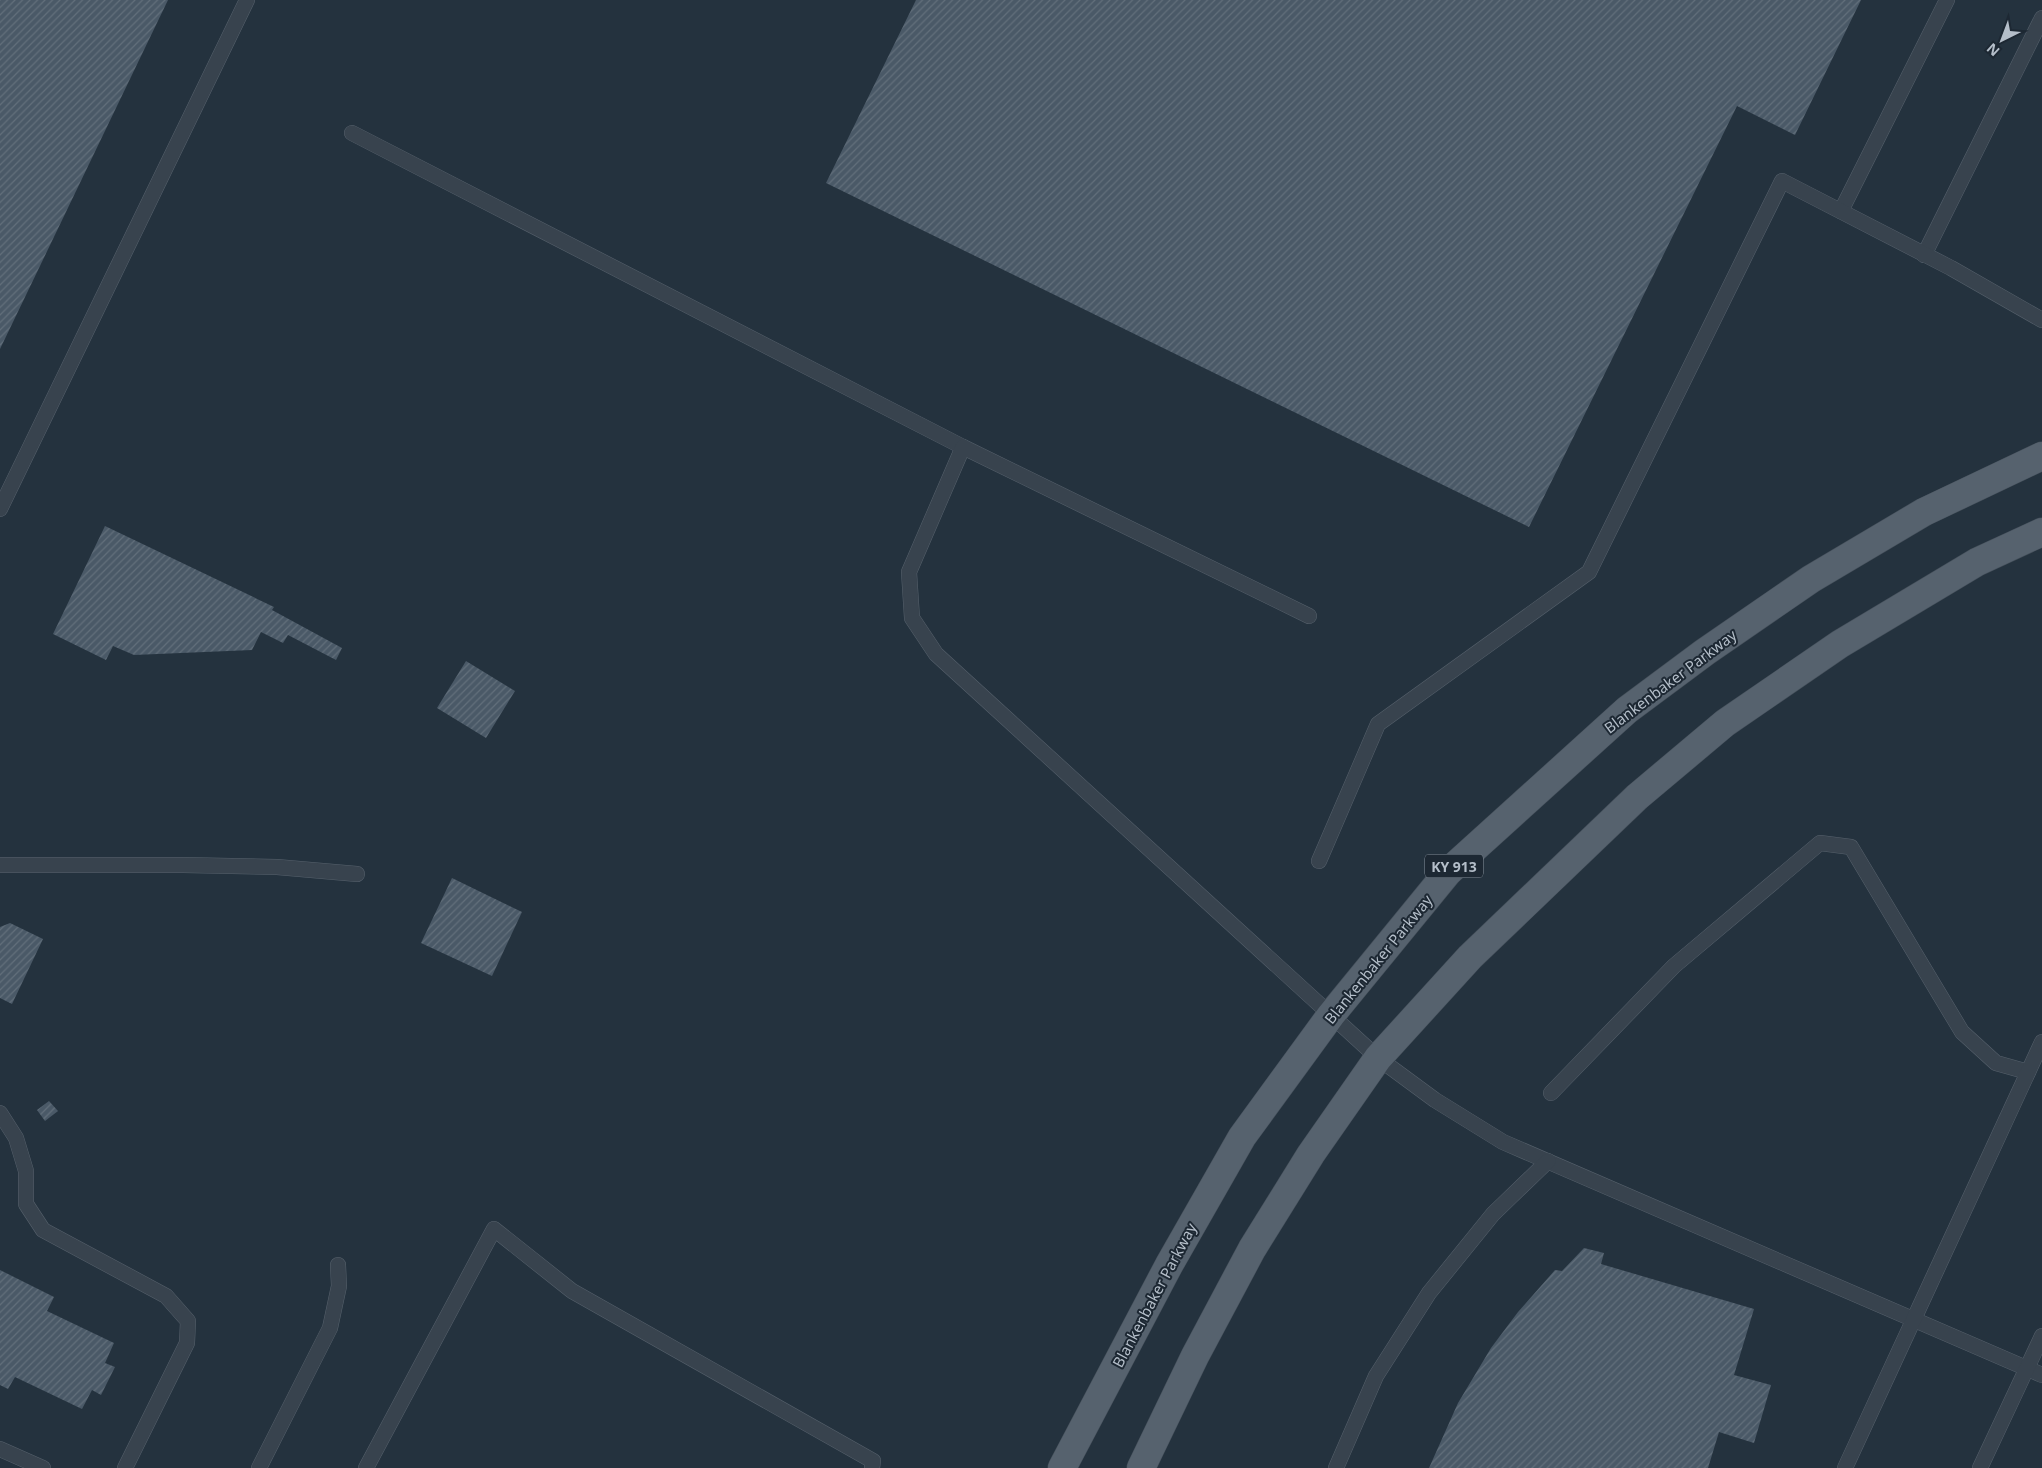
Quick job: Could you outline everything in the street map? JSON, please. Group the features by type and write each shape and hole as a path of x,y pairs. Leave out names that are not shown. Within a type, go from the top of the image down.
{"main road":[{"name":"Blankenbaker Parkway","path":"1062,1468 1169,1265 1242,1137 1331,1016 1448,872 1627,710 1705,652 1811,579 1924,512 2042,456"},
{"path":"1141,1468 1195,1356 1252,1250 1311,1154 1378,1058 1470,957 1637,797 1725,723 1840,644 1977,562 2042,532"}],"lane":[{"path":"0,509 247,0"},
{"path":"1841,210 1947,0"},
{"path":"1924,255 2042,18"},
{"path":"352,133 963,447 1309,616"},
{"path":"1319,861 1378,724 1589,572 1782,181 1841,210 2042,320"},
{"path":"963,447 909,572 912,618 936,654 1378,1058 1435,1100 1504,1142 2042,1375"},
{"path":"1551,1093 1674,966 1820,843 1851,847 1962,1032 1996,1063 2028,1072"},
{"path":"0,865 258,866 357,874"},
{"path":"1845,1468 2042,1042"},
{"path":"0,1113 16,1138 26,1171 26,1204 43,1230 166,1296 188,1321 187,1343 124,1468"},
{"path":"1336,1468 1376,1376 1429,1293 1493,1214 1548,1161"},
{"path":"366,1468 494,1229 572,1291 873,1461 872,1468"},
{"path":"259,1468 330,1328 339,1286 338,1265"},
{"path":"1980,1468 2042,1336"},
{"path":"0,1449 43,1468"}],"building":[{"path":"0,0 168,0 0,349"},
{"path":"916,0 1861,0 1795,135 1737,106 1529,527 826,183"},
{"path":"105,526 274,607 272,610 342,648 336,660 288,635 283,643 261,632 252,650 134,655 113,646 106,660 53,634"},
{"path":"466,661 515,691 486,738 437,708"},
{"path":"452,878 522,912 492,976 421,943"},
{"path":"10,923 43,939 12,1004 0,998 0,927"},
{"path":"49,1101 58,1111 45,1121 37,1110"},
{"path":"1584,1248 1604,1253 1601,1264 1754,1309 1734,1375 1771,1385 1754,1443 1719,1432 1708,1468 1429,1468 1458,1403 1491,1348 1518,1312 1555,1270 1562,1271"},
{"path":"0,1270 54,1297 47,1311 114,1343 105,1363 115,1367 101,1395 92,1390 82,1409 15,1377 8,1389 0,1385"}]}
